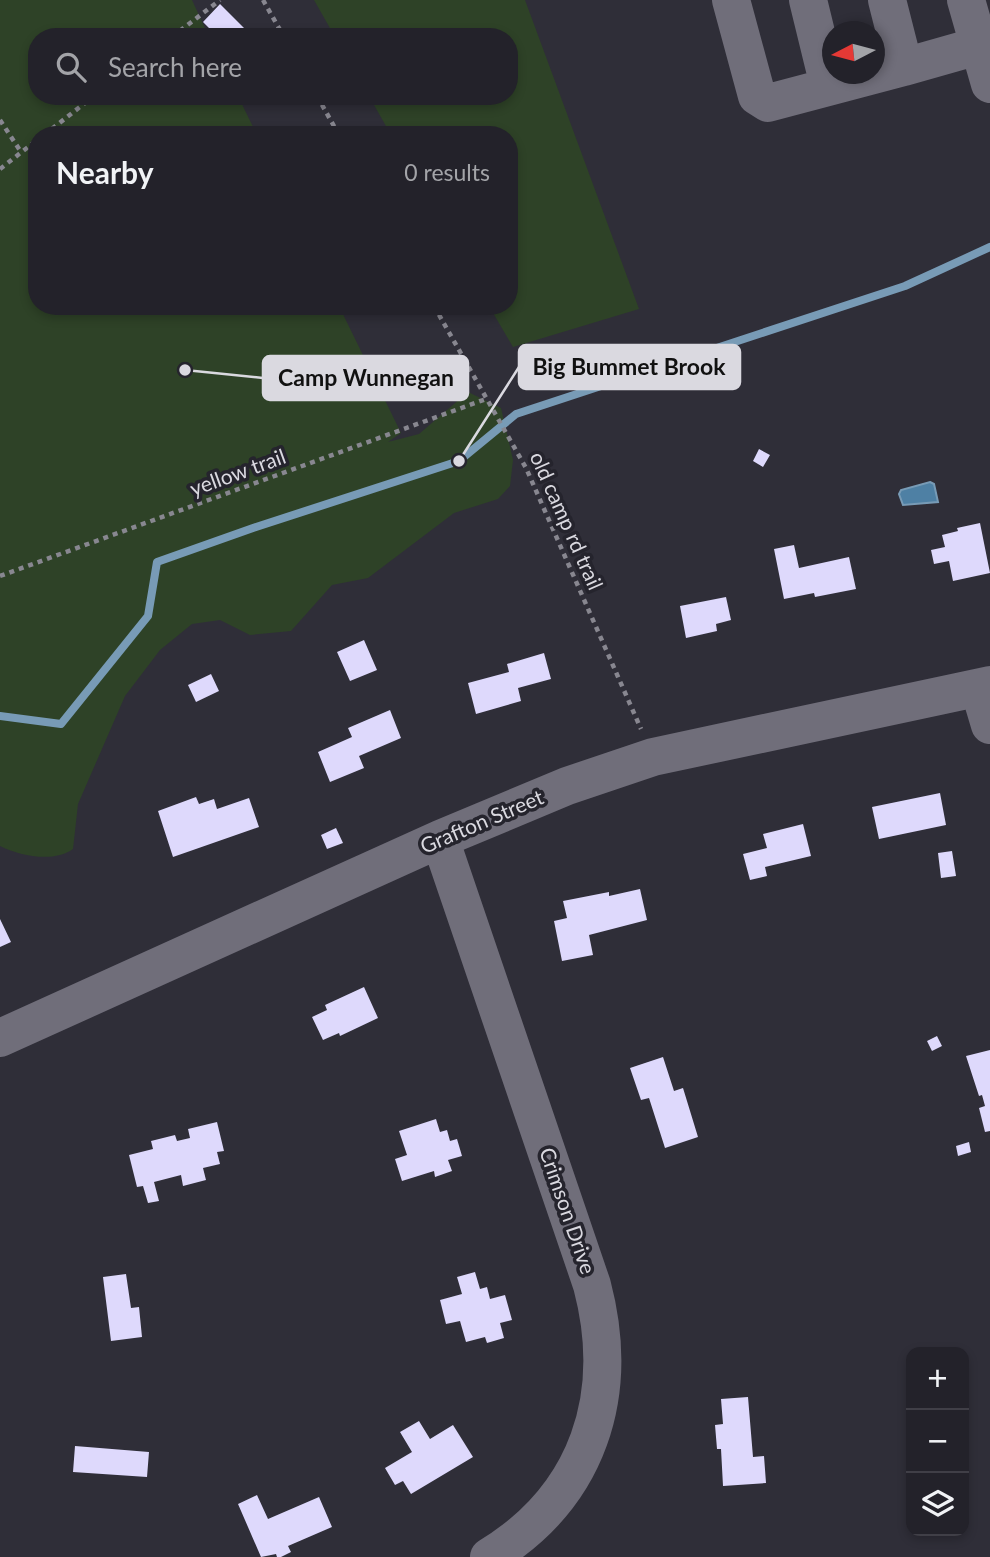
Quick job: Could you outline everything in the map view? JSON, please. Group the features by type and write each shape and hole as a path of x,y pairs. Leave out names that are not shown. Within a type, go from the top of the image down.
{"street":[{"path":"731,0 757,96 768,103 978,46"},
{"path":"808,0 830,86"},
{"path":"887,0 904,67"},
{"path":"966,0 990,84"},
{"path":"985,686 990,725"},
{"name":"Grafton Street","path":"0,1038 533,799 653,757 985,686"},
{"name":"Crimson Drive","path":"440,839 592,1285 603,1343 604,1373 600,1403 581,1459 548,1508 518,1537 489,1557"}],"path":[{"path":"184,28 220,0"},
{"path":"263,0 279,28"},
{"path":"56,126 82,105"},
{"path":"322,105 334,126"},
{"path":"0,120 21,152"},
{"path":"0,169 28,147"},
{"name":"old camp rd trail","path":"440,315 526,468 653,757"},
{"name":"yellow trail","path":"0,576 486,399"}],"green space":[{"path":"0,0 192,0 205,28 28,28 28,105 242,105 253,126 28,126 28,315 343,315 401,433 388,442 419,434 468,392 501,408 513,460 510,486 498,499 454,513 368,578 332,585 291,631 250,635 220,620 192,624 160,650 125,696 78,804 73,849 47,857 17,853 0,846"},
{"path":"314,0 525,0 639,309 513,347 494,315 518,315 518,126 386,126 374,105 518,105 518,28 330,28"}],"water":[{"path":"930,482 934,484 938,502 903,505 899,494 901,490"}],"building":[{"path":"220,4 244,28 209,28 203,22"},
{"path":"759,449 770,455 763,467 753,461"},
{"path":"980,523 990,573 953,581 949,561 934,564 931,550 945,547 942,535 958,531 957,528"},
{"path":"794,545 799,568 849,557 856,589 815,597 814,593 784,599 774,549"},
{"path":"726,597 731,620 716,624 717,631 686,638 680,606"},
{"path":"364,640 377,670 350,681 337,652"},
{"path":"544,653 551,679 518,688 521,701 476,714 468,683 509,672 507,664"},
{"path":"211,674 219,691 196,702 188,685"},
{"path":"390,710 401,738 359,756 364,768 330,782 318,752 352,737 348,728"},
{"path":"940,793 946,825 879,839 872,807"},
{"path":"196,797 199,804 214,799 217,809 249,798 259,827 173,857 158,811"},
{"path":"803,824 811,856 765,867 767,876 750,880 743,854 767,848 763,834"},
{"path":"336,828 343,843 327,849 321,835"},
{"path":"952,851 956,876 941,878 938,853"},
{"path":"640,889 647,920 589,935 593,955 562,961 554,921 567,918 563,901 609,892 609,896"},
{"path":"0,919 11,942 0,947"},
{"path":"364,987 378,1018 340,1036 339,1033 323,1040 312,1017 327,1010 325,1005"},
{"path":"937,1036 942,1046 932,1051 927,1041"},
{"path":"990,1050 990,1131 985,1132 979,1108 985,1106 966,1056"},
{"path":"663,1057 674,1091 683,1088 698,1137 665,1148 649,1098 641,1100 630,1068"},
{"path":"436,1119 440,1132 447,1130 450,1141 457,1139 462,1156 448,1160 452,1171 435,1177 434,1171 402,1181 395,1159 407,1155 399,1131"},
{"path":"217,1122 224,1151 217,1152 220,1164 203,1168 206,1180 183,1186 181,1175 154,1182 159,1201 148,1203 143,1186 137,1187 129,1155 153,1149 151,1141 175,1135 177,1141 190,1138 188,1129"},
{"path":"969,1142 971,1152 958,1156 956,1146"},
{"path":"475,1272 480,1289 487,1287 490,1299 505,1295 512,1320 500,1323 504,1338 487,1343 485,1337 466,1342 460,1321 446,1324 440,1300 462,1294 457,1277"},
{"path":"126,1274 131,1308 139,1307 142,1337 111,1341 103,1277"},
{"path":"748,1397 753,1457 764,1456 766,1483 723,1486 721,1449 717,1449 715,1425 723,1424 721,1399"},
{"path":"419,1421 430,1439 453,1425 473,1457 411,1494 403,1481 395,1485 385,1468 412,1452 400,1432"},
{"path":"75,1446 149,1452 147,1477 73,1472"},
{"path":"257,1495 268,1519 319,1497 332,1527 288,1546 291,1552 281,1557 276,1554 261,1557 238,1504"}],"waterway":[{"path":"0,716 61,724 148,616 157,562 459,461 516,414 905,286 990,247"}],"place":[{"name":"Camp Wunnegan","path":"185,370"},
{"name":"Big Bummet Brook","path":"459,461"}]}
